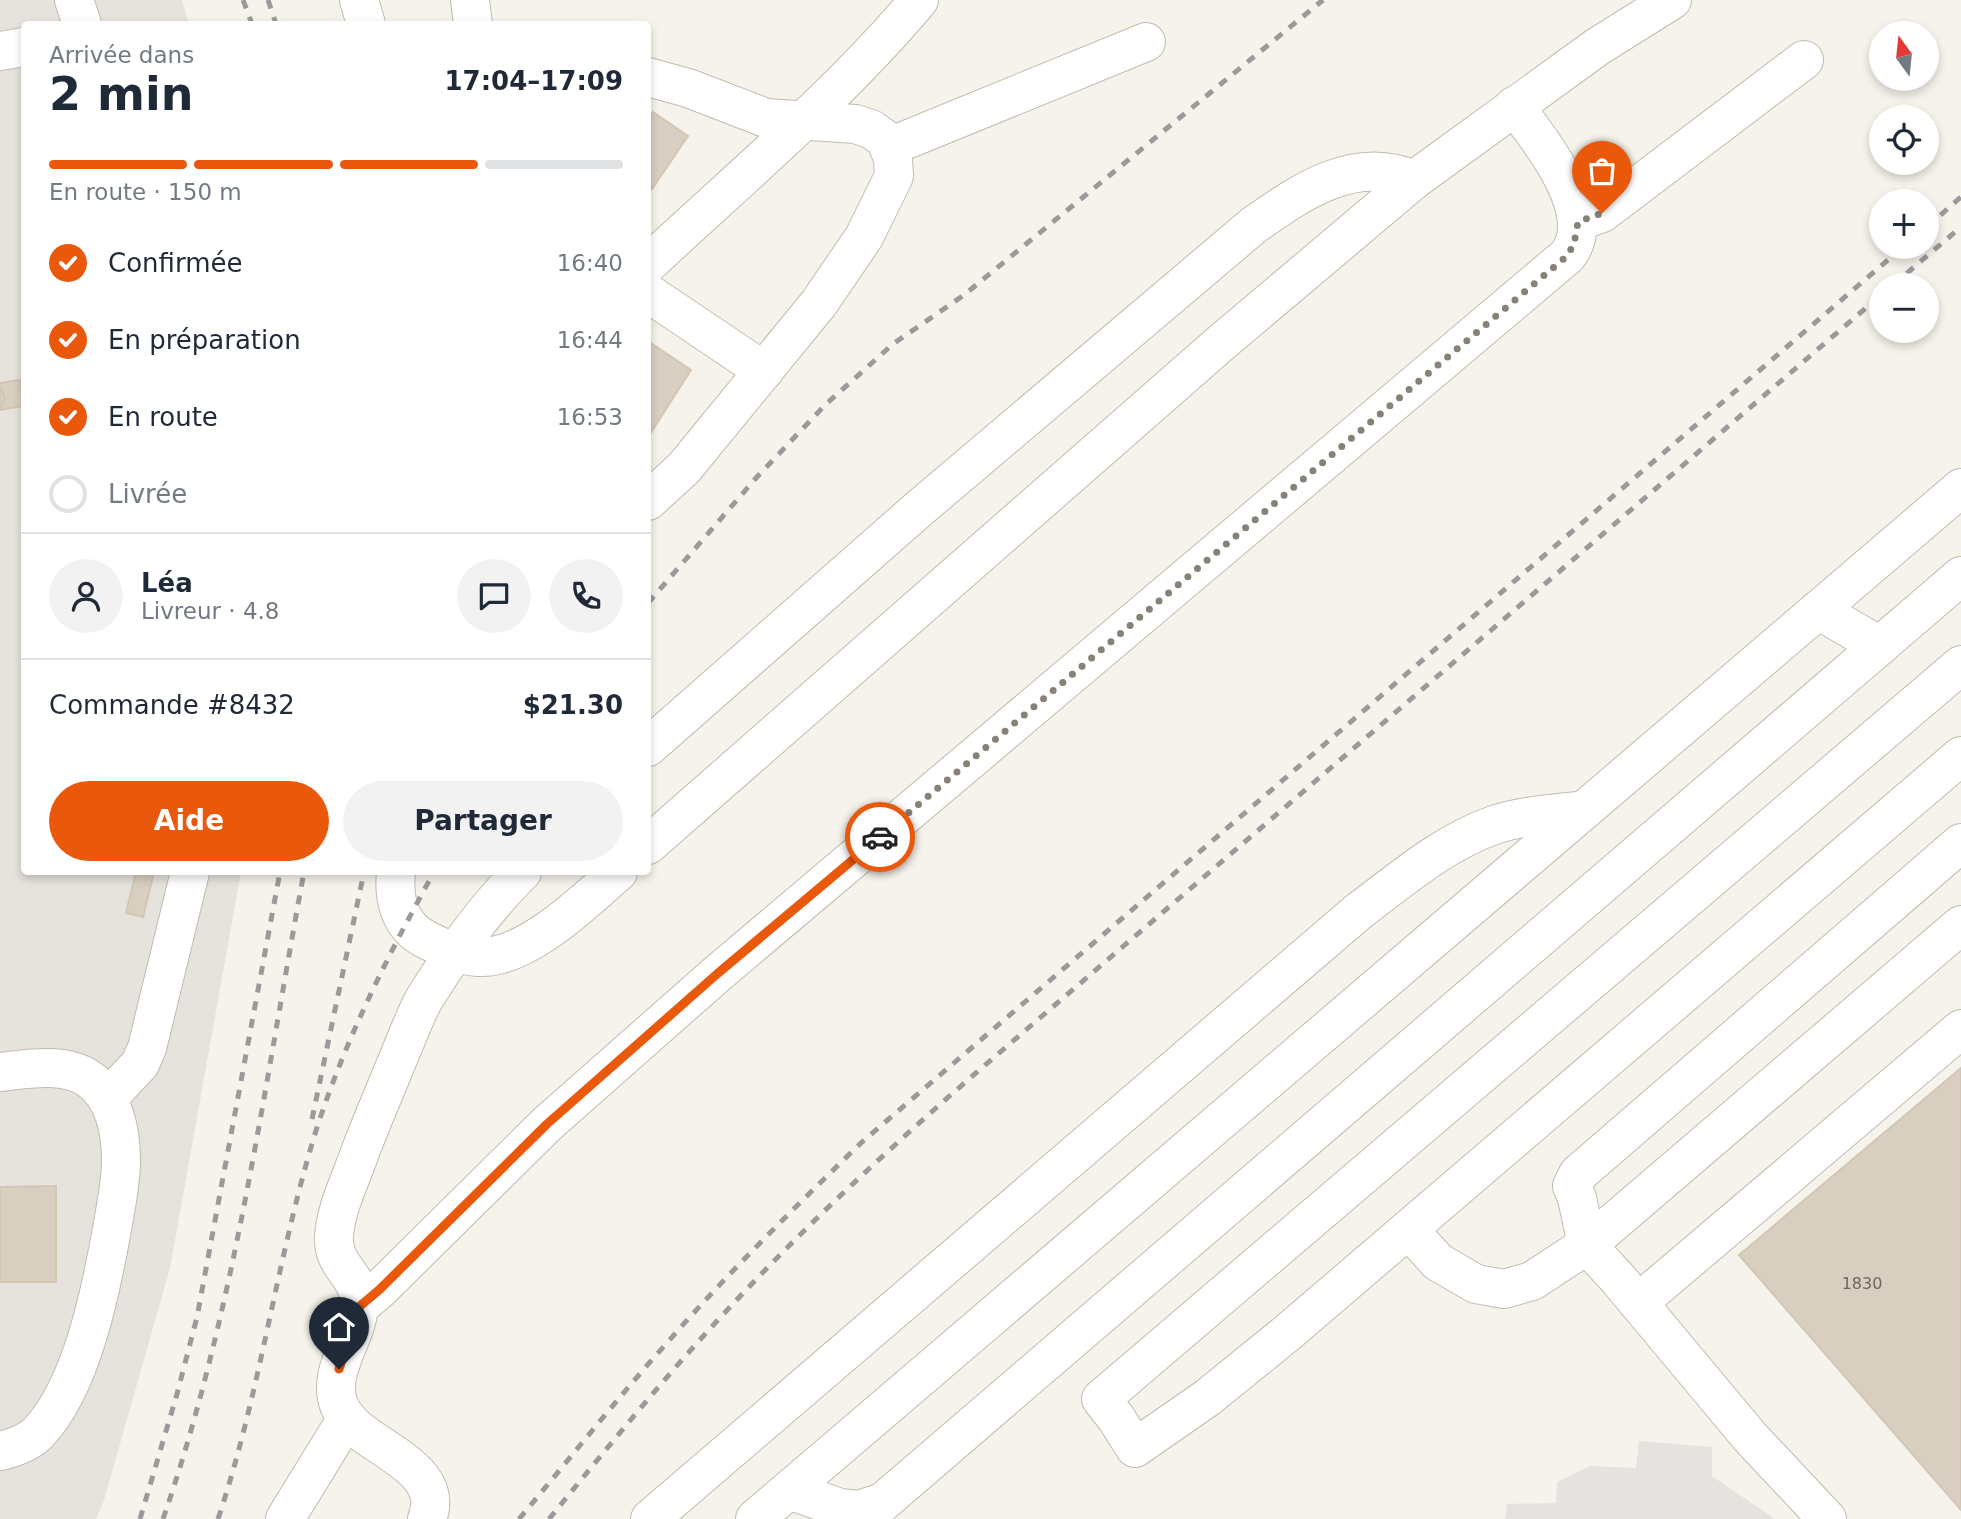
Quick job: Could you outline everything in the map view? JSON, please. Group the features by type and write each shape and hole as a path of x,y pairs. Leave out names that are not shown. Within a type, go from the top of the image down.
{"lane":[{"path":"74,0 81,21"},
{"path":"359,0 365,21"},
{"path":"470,0 473,21"},
{"path":"651,261 801,121 888,36 919,0"},
{"path":"651,842 1222,342 1413,180 1597,47 1672,0"},
{"path":"889,147 1146,42"},
{"path":"0,51 21,48"},
{"path":"1578,222 1602,213 1804,60"},
{"path":"651,78 688,88 766,118 872,129 885,139 889,147 894,176 864,237 819,303 684,468 651,498"},
{"path":"360,1306 547,1124 717,974 1567,256 1574,244 1578,222 1565,183 1531,127 1514,106"},
{"path":"651,744 932,498 1254,225 1297,194 1328,179 1354,172 1381,172 1413,180"},
{"path":"651,295 764,371"},
{"path":"755,1519 1961,488"},
{"path":"789,1490 840,1508 859,1510 883,1502 1961,576"},
{"path":"1818,610 1880,646"},
{"path":"1961,665 1101,1399 1135,1448 1207,1398 1409,1230 1961,756"},
{"path":"650,1519 1359,911 1455,842 1494,825 1522,817 1584,810"},
{"path":"1827,1519 1750,1437 1587,1245 1572,1186 1578,1174 1961,843"},
{"path":"107,1099 140,1064 147,1048 189,875"},
{"path":"396,875 394,885 405,923 422,937 455,952 479,957 513,950 558,923 614,875"},
{"path":"427,1519 427,1492 413,1467 379,1446 340,1409 335,1392 339,1369 360,1306 359,1287 335,1256 334,1236 339,1211 365,1140 423,1001 476,922 519,875"},
{"path":"1409,1230 1438,1262 1476,1283 1504,1289 1532,1281 1587,1245 1961,925"},
{"path":"1638,1303 1961,1030"},
{"path":"0,1072 66,1070 88,1078 102,1091 112,1107 118,1128 121,1159 119,1189 107,1255 89,1328 74,1371 54,1412 37,1434 24,1443 0,1451"},
{"path":"285,1519 347,1418"}],"shaded area":[{"path":"0,0 182,0 188,21 21,21 21,875 240,875 170,1268 104,1500 96,1519 0,1519"},
{"path":"1639,1441 1712,1447 1712,1476 1775,1519 1505,1519 1507,1504 1556,1503 1557,1482 1590,1466 1636,1468"}],"building":[{"path":"653,112 688,136 652,189 651,188"},
{"path":"651,343 691,370 651,432"},
{"path":"20,380 21,406 0,410 0,383"},
{"path":"0,387 5,399 0,409"},
{"path":"135,875 153,875 143,917 126,913"},
{"path":"1961,1068 1961,1510 1739,1255"},
{"path":"56,1186 56,1282 0,1282 0,1187"}],"railway":[{"path":"243,0 251,21"},
{"path":"268,0 275,21"},
{"path":"651,600 756,478 826,404 893,344 964,295 1323,0"},
{"path":"1939,216 1961,197"},
{"path":"1907,273 1961,227"},
{"path":"519,1519 689,1318 862,1142 1889,259"},
{"path":"549,1519 707,1332 760,1275 882,1157 977,1072 1869,305"},
{"path":"140,1519 197,1317 279,875"},
{"path":"163,1519 188,1440 229,1280 303,875"},
{"path":"312,1119 363,875"},
{"path":"218,1519 233,1472 314,1137 352,1035 432,875"}],"way so far":[{"path":"880,837 1567,256 1574,244 1578,222 1602,213"}],"route":[{"path":"339,1369 360,1306 547,1124 717,974 880,837"}]}
